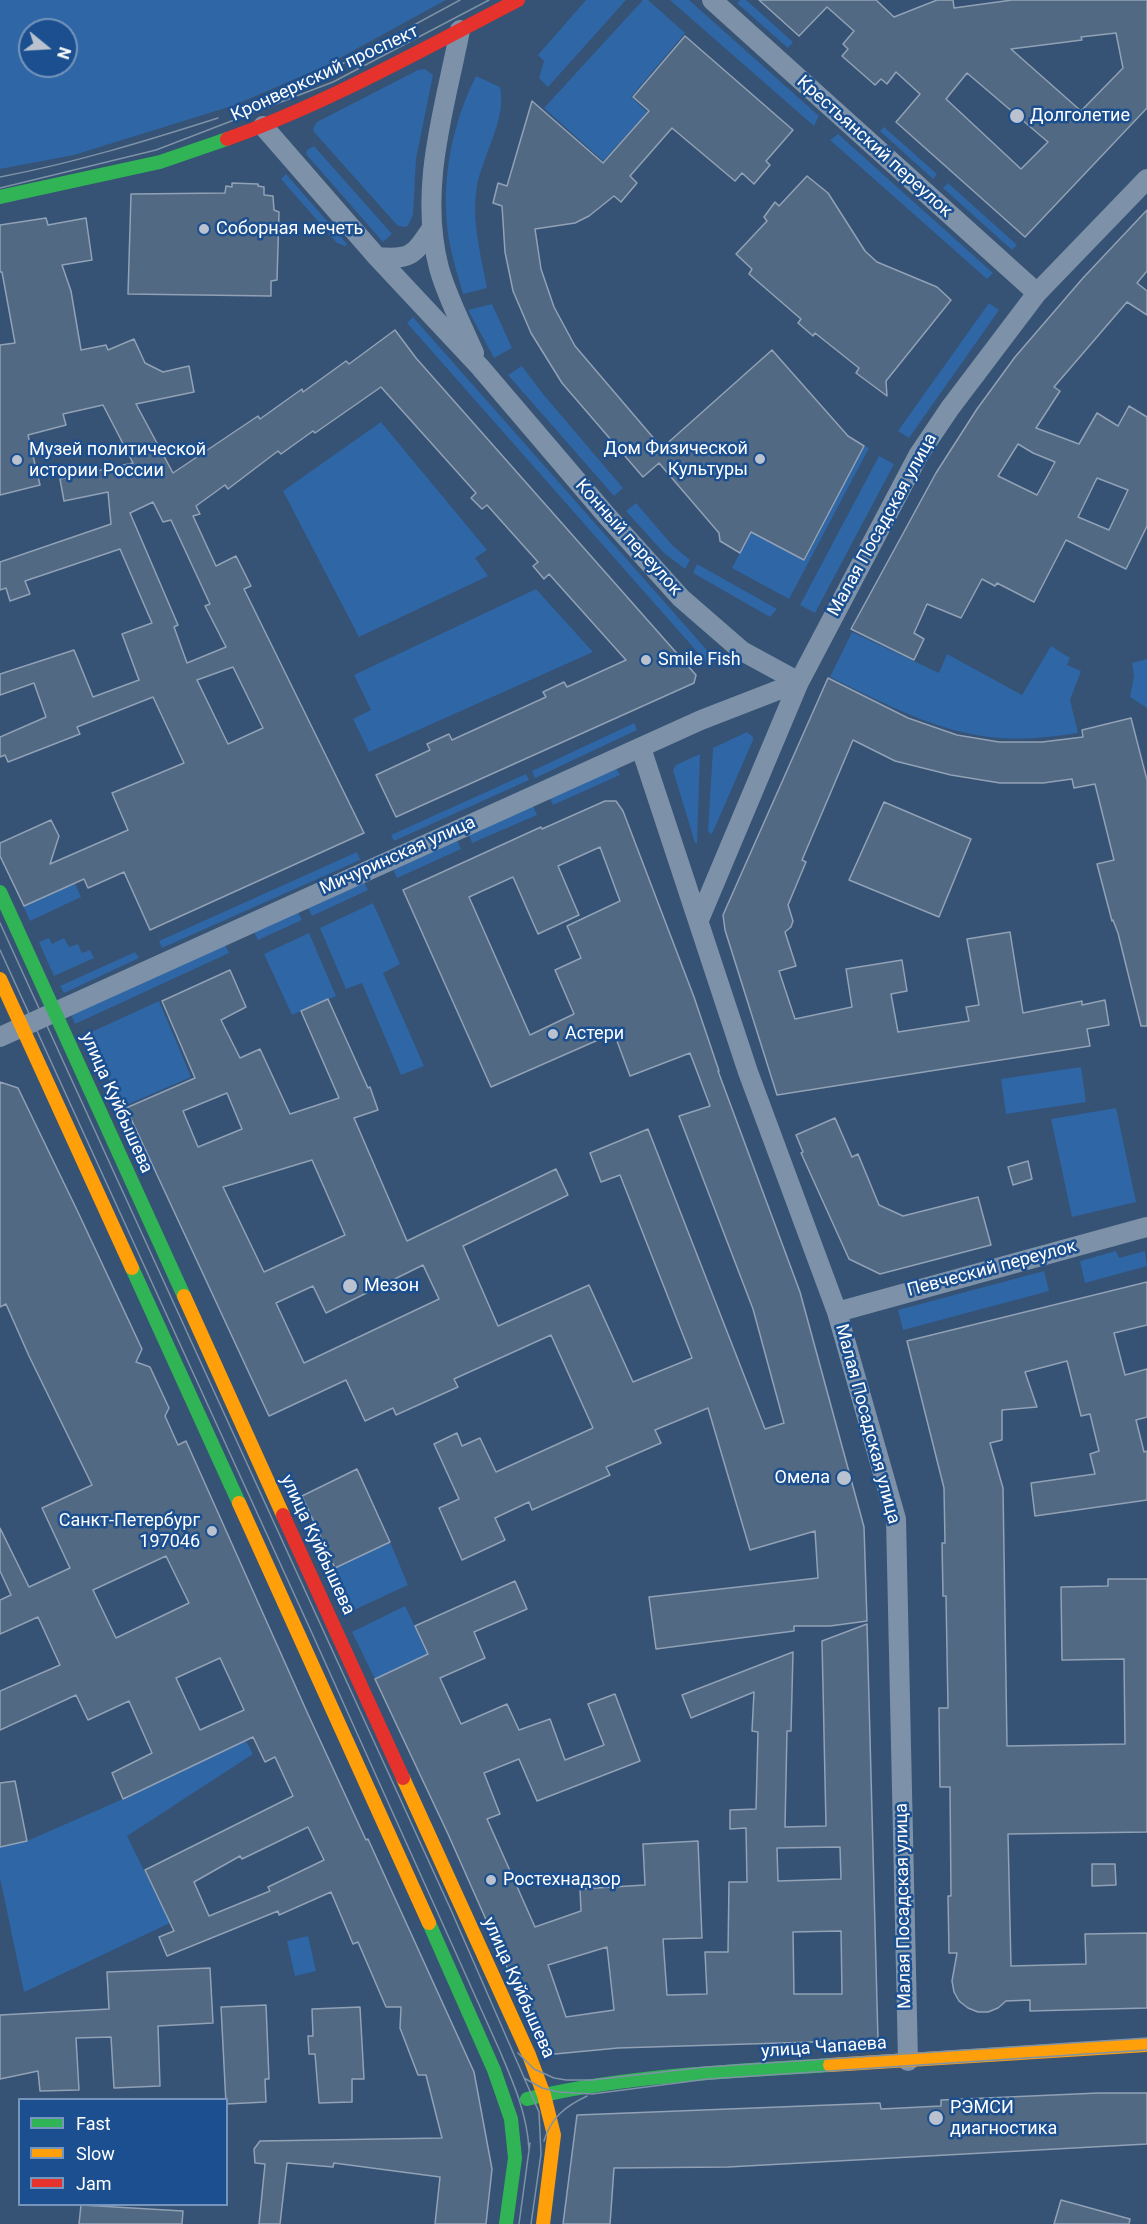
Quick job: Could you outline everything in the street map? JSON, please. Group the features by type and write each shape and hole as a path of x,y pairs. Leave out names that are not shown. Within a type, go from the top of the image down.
{"main road":[{"name":"Кронверкский проспект","path":"0,197 160,162 263,126 338,92 518,0"},
{"name":"улица Куйбышева","path":"0,892 529,2055 544,2095 554,2135 543,2224"},
{"path":"0,979 477,2028 506,2104 514,2137 514,2159 506,2224"},
{"name":"улица Чапаева","path":"506,2104 567,2089 708,2073 1147,2045"}],"street":[{"name":"Крестьянский переулок","path":"712,0 1037,293"},
{"name":"Конный переулок","path":"460,30 434,156 431,189 432,228 439,269 480,368"},
{"name":"Конный переулок","path":"263,126 377,257 480,368 681,598 742,651 799,682"},
{"name":"Малая Посадская улица","path":"699,920 799,682 919,454 969,382 1037,293 1147,179"},
{"path":"377,257 400,259 413,253 432,228"},
{"name":"Мичуринская улица","path":"0,1037 700,720 799,682"},
{"name":"Малая Посадская улица","path":"641,748 748,1072 837,1312 896,1519 908,2061"},
{"name":"Певческий переулок","path":"837,1312 1147,1227"}],"shaded area":[{"path":"0,0 446,0 327,65 235,105 74,155 0,169"},
{"path":"586,0 626,0 548,87 539,78 544,61 538,55"},
{"path":"643,0 648,0 685,33 631,97 647,112 603,161 544,108"},
{"path":"670,0 689,0 819,116 814,126"},
{"path":"740,0 746,0 793,42 788,48 737,3"},
{"path":"425,69 433,75 416,159 413,215 408,226 403,227 397,225 313,129 317,122 418,70"},
{"path":"476,76 500,87 501,99 497,124 480,174 475,199 478,237 487,288 463,294 449,240 447,177 454,135"},
{"path":"884,127 937,174 933,179 880,131"},
{"path":"838,134 993,273 987,279 830,140"},
{"path":"314,146 392,234 383,242 306,154 307,150"},
{"path":"286,174 347,244 345,246 337,243 281,179"},
{"path":"948,183 1017,245 1012,250 943,188"},
{"path":"989,303 999,310 909,438 898,431"},
{"path":"492,304 512,348 494,358 468,310"},
{"path":"413,317 713,657 707,663 407,323"},
{"path":"522,366 623,488 614,496 508,375"},
{"path":"381,422 487,550 475,558 488,576 359,637 283,491"},
{"path":"864,446 869,448 789,599 732,568 751,532 805,560"},
{"path":"879,456 894,464 815,613 800,605"},
{"path":"636,503 673,546 690,560 685,569 664,553 626,511"},
{"path":"697,564 777,609 770,617 693,573"},
{"path":"536,589 593,652 369,752 353,719 371,710 354,675"},
{"path":"852,632 939,673 947,654 1022,695 1051,646 1070,658 1067,665 1081,671 1070,700 1078,733 1020,739 977,735 934,724 891,707 830,677"},
{"path":"1147,659 1147,708 1130,697 1134,676 1132,663"},
{"path":"634,723 637,730 535,778 532,771"},
{"path":"747,732 753,740 712,834 708,832 713,748"},
{"path":"700,754 697,843 695,843 673,770 676,765"},
{"path":"616,768 620,775 553,805 550,798"},
{"path":"526,774 529,780 394,841 391,835"},
{"path":"533,806 537,815 472,843 469,834"},
{"path":"457,840 461,849 397,878 393,869"},
{"path":"357,852 360,860 162,948 159,941"},
{"path":"364,882 368,890 312,916 308,908"},
{"path":"75,883 81,897 30,921 23,906"},
{"path":"373,903 400,964 383,973 424,1066 401,1075 362,983 346,989 320,928"},
{"path":"298,912 302,920 258,940 254,932"},
{"path":"309,933 336,996 292,1015 264,954"},
{"path":"49,938 52,944 64,938 69,947 78,944 82,953 90,950 94,958 54,976 39,942"},
{"path":"225,945 229,953 75,1024 71,1015"},
{"path":"135,952 139,958 64,993 60,986"},
{"path":"159,1001 191,1077 122,1107 87,1034"},
{"path":"1081,1067 1086,1102 1006,1114 1001,1079"},
{"path":"1116,1108 1136,1202 1072,1217 1051,1119"},
{"path":"1116,1251 1119,1258 1145,1251 1147,1266 1085,1283 1080,1261"},
{"path":"1044,1271 1049,1291 903,1330 898,1310"},
{"path":"390,1542 408,1585 354,1610 335,1568"},
{"path":"405,1606 428,1654 375,1679 352,1632"},
{"path":"246,1741 253,1754 127,1836 170,1923 24,1992 0,1878 0,1847 27,1841"},
{"path":"308,1936 316,1971 295,1976 287,1941"}],"building":[{"path":"759,0 876,0 894,17 937,0 953,0 954,8 1012,0 1147,0 1147,108 1025,237 896,122 920,94 896,72 887,84 881,79 875,85 842,56 848,49 843,44 854,31 827,7 799,36","holes":["1116,33 1123,68 1081,111 1011,49","967,73 1048,142 1021,169 946,99"]},
{"path":"685,36 793,130 766,161 770,165 754,184 742,173 735,181 672,128 630,176 637,183 621,202 614,196 589,216 575,223 535,229 541,269 554,307 575,346 662,448 772,350 848,436 864,446 804,560 751,532 740,553 720,541 719,533 659,463 643,477 562,383 531,333 513,291 505,252 502,206 493,203 498,183 507,186 532,101 603,163 649,111 633,97"},
{"path":"807,176 828,193 865,251 877,262 937,287 951,300 886,381 887,396 856,373 859,368 815,333 813,336 798,323 801,319 749,274 752,269 736,254 767,221 764,217 775,202 779,206"},
{"name":"Соборная мечеть","path":"232,183 258,184 264,187 264,195 273,196 274,210 279,212 277,280 271,281 271,296 128,294 131,194 225,193 226,186 232,187"},
{"path":"1147,210 1147,271 1137,283 1147,291 1147,315 1127,302 1054,387 1060,391 1036,428 1079,444 1097,413 1118,426 1129,406 1147,417 1147,526 1126,569 1066,540 1034,602 997,583 995,586 982,579 961,618 927,604 914,633 924,639 914,660 851,629 936,473 977,409 1015,357 1083,278","holes":["1018,444 1055,462 1037,495 998,476","1097,478 1128,490 1109,530 1078,517"]},
{"path":"46,218 48,225 86,218 92,260 62,265 71,291 81,350 106,345 108,350 134,339 145,363 163,372 189,366 194,392 136,404 173,473 258,416 260,419 302,389 303,392 346,361 349,364 395,330 416,358 696,675 694,683 396,817 376,775 430,750 427,744 449,734 452,740 546,697 543,692 564,682 567,687 626,660 549,574 544,579 533,566 538,562 487,505 482,509 471,498 476,493 381,387 315,433 313,431 281,454 278,451 228,489 225,485 196,506 200,514 193,516 216,566 236,556 251,586 244,589 364,833 150,930 124,872 88,888 84,879 24,906 0,856 0,843 51,820 59,836 50,864 128,830 112,793 184,763 153,697 77,727 80,734 8,762 5,755 0,757 0,737 46,717 34,683 0,695 0,674 74,650 93,697 139,680 122,634 152,623 120,549 25,581 30,594 10,601 6,588 0,590 0,562 111,524 108,492 64,501 60,479 133,463 103,405 63,414 66,425 28,435 40,485 0,495 0,345 15,343 2,272 0,272 0,225","holes":["153,502 163,522 171,520 210,604 205,606 226,647 187,663 174,627 178,625 130,513","233,667 263,728 228,744 197,680"]},
{"path":"828,678 908,718 957,735 999,742 1042,742 1083,737 1082,730 1131,718 1147,780 1147,1026 1141,1026 1118,933 1112,921 1097,864 1114,860 1095,784 1074,788 1072,779 1043,783 1000,783 951,775 895,761 853,740 802,860 806,862 788,905 793,921 791,927 785,932 796,966 779,971 795,1019 852,1007 846,969 902,960 907,991 891,994 898,1032 969,1021 966,1007 979,1005 967,939 1010,932 1023,1013 1082,1001 1082,1005 1105,1000 1109,1025 1087,1029 1090,1046 777,1095 725,930 723,915"},
{"path":"605,801 616,801 623,811 694,997 718,1071 800,1292 864,1527 867,1621 830,1626 794,1626 794,1631 656,1649 649,1597 818,1578 815,1531 750,1550 708,1408 655,1430 661,1443 606,1467 610,1475 532,1510 529,1502 495,1518 505,1540 462,1560 439,1508 459,1499 434,1444 457,1433 462,1446 480,1438 496,1472 593,1428 551,1335 454,1379 458,1387 396,1415 393,1408 365,1421 346,1380 269,1416 126,1108 195,1078 162,1001 230,970 246,1007 221,1020 240,1058 260,1049 290,1114 339,1098 301,1011 328,999 368,1088 370,1087 378,1110 354,1118 407,1241 556,1169 568,1195 463,1246 498,1326 589,1285 633,1382 692,1358 620,1175 601,1182 590,1153 648,1129 765,1429 784,1423 753,1309 679,1116 710,1106 690,1053 630,1076 614,1033 491,1087 403,890 541,827 542,829","holes":["600,847 620,901 567,926 581,958 555,970 574,1014 530,1035 469,897 513,877 538,934 579,915 558,866","227,1093 242,1129 198,1147 183,1111","312,1160 345,1235 264,1272 223,1187","423,1265 439,1299 304,1363 276,1303 313,1286 326,1313"]},
{"path":"884,802 971,839 939,917 849,880"},
{"path":"0,1082 18,1088 77,1210 142,1349 136,1362 150,1367 169,1408 165,1416 178,1445 186,1441 307,1712 366,1840 368,1839 474,2072 492,2169 486,2224 435,2224 440,2177 334,2163 333,2167 287,2163 280,2224 259,2224 265,2164 255,2163 254,2149 260,2141 442,2138 426,2075 418,2075 400,2028 401,2007 386,2007 358,1942 353,1944 331,1892 279,1915 278,1911 167,1956 159,1937 174,1931 145,1870 293,1796 275,1757 265,1762 253,1737 123,1799 112,1773 152,1753 129,1701 88,1720 76,1695 0,1730 0,1691 60,1665 38,1617 0,1634 0,1600 11,1595 0,1571 0,1528 29,1587 70,1568 42,1508 92,1485 6,1304 0,1307","holes":["166,1556 189,1603 116,1638 93,1590","220,1658 244,1710 200,1730 176,1678","308,1827 324,1860 268,1887 270,1891 209,1916 194,1882 240,1856 242,1859"]},
{"path":"835,1118 852,1157 858,1154 879,1205 903,1216 978,1197 991,1245 880,1274 849,1259 801,1153 803,1152 796,1135"},
{"path":"1028,1161 1032,1179 1013,1185 1008,1167"},
{"path":"1147,1282 1147,1325 1114,1333 1125,1375 1147,1369 1147,1417 1136,1420 1144,1452 1147,1451 1147,1500 1035,1516 1031,1483 1095,1474 1090,1454 1099,1451 1090,1414 1081,1416 1067,1361 1025,1372 1037,1407 1002,1410 1002,1440 990,1443 1003,1488 1007,1746 1125,1744 1124,1659 1062,1660 1061,1587 1108,1586 1108,1579 1147,1579 1147,1832 1008,1834 1011,1966 1086,1964 1085,1934 1147,1933 1147,2008 1030,2011 1030,2000 1006,2001 998,2008 988,2012 978,2012 959,2001 954,1992 952,1981 957,1953 949,1953 950,1787 940,1787 939,1708 948,1708 946,1596 943,1596 942,1543 945,1543 944,1488 907,1341"},
{"path":"357,1469 390,1542 335,1568 302,1496"},
{"path":"515,1581 527,1609 474,1632 485,1658 440,1678 461,1724 507,1704 519,1730 550,1719 565,1760 604,1745 588,1704 615,1694 640,1761 537,1801 519,1759 484,1773 500,1814 487,1819 535,1927 581,1911 580,1889 645,1885 643,1844 698,1841 702,1938 663,1939 667,1995 707,1994 705,1952 728,1952 729,1882 747,1882 746,1828 730,1829 730,1810 756,1809 758,1732 752,1731 754,1692 691,1718 682,1695 793,1652 791,1731 787,1731 785,1827 826,1826 822,1641 867,1624 878,2040 618,2048 555,2054 543,2048 448,1834 375,1679 428,1654 415,1626","holes":["840,1847 841,1879 778,1881 777,1848","841,1931 842,1994 794,1994 793,1932","607,1947 614,2010 566,2017 548,1965"]},
{"path":"15,1781 27,1841 0,1847 0,1783"},
{"path":"1092,1864 1115,1864 1116,1885 1092,1886"},
{"path":"210,1968 213,2023 158,2026 160,2086 114,2088 111,2037 76,2038 79,2090 40,2091 38,2071 0,2079 0,2015 109,2009 107,1972"},
{"path":"266,2005 269,2079 265,2079 266,2102 228,2104 228,2098 226,2098 221,2007"},
{"path":"360,2007 364,2079 352,2079 352,2102 319,2103 315,2054 309,2054 308,2036 313,2036 312,2009"},
{"path":"1147,2093 1147,2144 728,2167 614,2168 610,2224 563,2224 577,2115 880,2103 881,2109 941,2106 941,2100"},
{"path":"1061,2200 1130,2219 1129,2224 1054,2224"},
{"path":"81,2206 183,2211 182,2224 79,2224"}],"tram line":[{"path":"265,99 329,71 460,0"},
{"path":"0,188 156,150 333,82 489,0"},
{"path":"0,177 110,151 218,118"},
{"path":"0,923 451,1910 539,2112 541,2154 531,2224"},
{"path":"0,950 499,2049 522,2110 529,2149"},
{"path":"518,2053 534,2069 554,2078 592,2080 706,2067 1147,2038"},
{"path":"524,2078 542,2088 558,2092 592,2094 708,2079 1147,2050"},
{"path":"544,2141 551,2125 560,2113 587,2096"},
{"path":"519,2224 530,2143"}],"traffic: fast":[{"path":"0,197 160,162 227,139"},
{"path":"0,892 184,1296"},
{"path":"132,1268 239,1503"},
{"path":"429,1923 494,2070 511,2119 515,2158 506,2224"},
{"path":"527,2099 639,2080 830,2065"}],"traffic: slow":[{"path":"0,979 132,1268"},
{"path":"184,1296 283,1515"},
{"path":"239,1503 429,1923"},
{"path":"403,1778 529,2055 544,2095 554,2135 543,2224"},
{"path":"830,2065 1147,2045"}],"traffic: jam":[{"path":"227,139 265,125 338,92 518,0"},
{"path":"283,1515 403,1778"}],"place":[{"name":"Долголетие","path":"1017,116"},
{"name":"Соборная мечеть","path":"204,229"},
{"name":"Дом Физической Культуры","path":"760,459"},
{"name":"Музей политической истории России","path":"17,460"},
{"name":"Smile Fish","path":"646,660"},
{"name":"Астери","path":"553,1034"},
{"name":"Мезон","path":"350,1286"},
{"name":"Омела","path":"844,1478"},
{"name":"Санкт-Петербург 197046","path":"212,1531"},
{"name":"Ростехнадзор","path":"491,1880"},
{"name":"РЭМСИ диагностика","path":"936,2118"}]}
